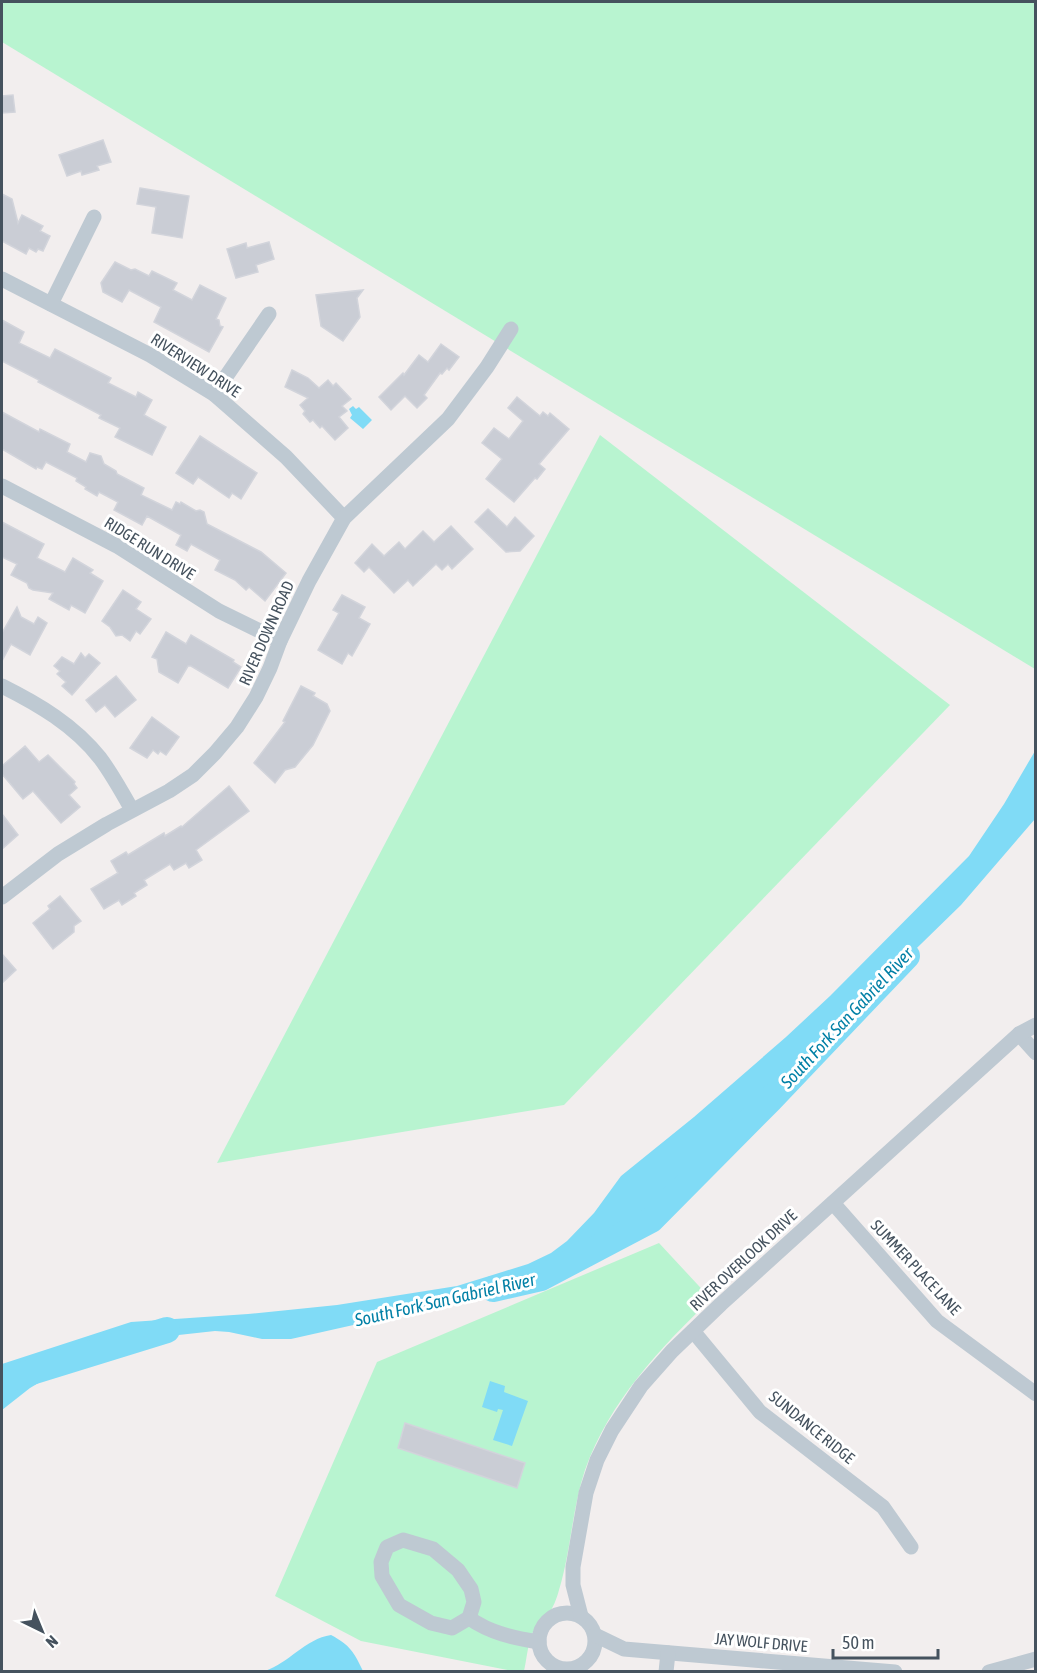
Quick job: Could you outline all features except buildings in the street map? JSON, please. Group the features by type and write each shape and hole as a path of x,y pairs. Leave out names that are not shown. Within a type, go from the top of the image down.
{"street":[{"path":"51,304 94,217"},
{"name":"RIVERVIEW DRIVE","path":"2,279 150,355 214,394 286,457 344,518"},
{"path":"214,394 269,314"},
{"name":"RIVER DOWN ROAD","path":"2,897 58,854 169,791 193,774 215,753 237,727 256,697 323,552 344,518 448,418 487,367 511,329"},
{"name":"RIDGE RUN DRIVE","path":"2,486 117,546 219,612 280,641"},
{"path":"2,686 57,718 84,739 112,775 132,810"},
{"name":"RIVER OVERLOOK DRIVE","path":"573,1585 573,1567 586,1492 597,1460 612,1430 641,1386 693,1331 1019,1034 1035,1025"},
{"path":"1019,1034 1035,1053"},
{"name":"SUMMER PLACE LANE","path":"833,1203 937,1321 1035,1394"},
{"name":"SUNDANCE RIDGE","path":"693,1331 760,1412 883,1507 911,1547"},
{"path":"403,1540 433,1549 458,1570 471,1589 474,1602 469,1618 452,1628 431,1623 399,1605 382,1576 381,1562 387,1547 403,1540"},
{"path":"556,1615 573,1613 581,1616 590,1624 595,1635 595,1649 578,1668 561,1669 546,1660 539,1642 543,1627 556,1615 573,1585"},
{"path":"573,1585 581,1616"},
{"path":"469,1618 478,1625 510,1638 539,1642"},
{"name":"JAY WOLF DRIVE","path":"595,1635 624,1649 860,1670 895,1671"},
{"name":"JAY WOLF DRIVE","path":"591,1656 624,1649"},
{"path":"666,1671 668,1653"},
{"path":"989,1671 1035,1659"}],"green space":[{"path":"2,2 1035,2 1035,669 2,42"},
{"path":"600,435 950,705 564,1105 217,1163"},
{"path":"659,1243 711,1299 638,1377 608,1421 595,1445 581,1485 555,1603 533,1632 524,1671 512,1671 361,1641 275,1596 377,1362"}],"water":[{"path":"353,406 356,409 359,407 372,420 363,429 350,418 352,415 349,409"},
{"path":"1035,751 1035,819 961,905 842,1021 712,1156 641,1217 581,1261 554,1273 487,1295 291,1339 262,1339 215,1331 124,1341 91,1352 30,1388 2,1410 2,1364 131,1322 337,1305 457,1286 528,1264 551,1253 567,1241 594,1213 621,1176 694,1117 786,1037 969,856 1004,804"},
{"path":"490,1381 505,1386 504,1392 528,1401 512,1446 493,1440 503,1410 498,1409 497,1412 482,1407"},
{"path":"331,1635 351,1650 363,1671 265,1671 282,1663 313,1641"}],"waterway":[{"name":"South Fork San Gabriel River","path":"493,1289 541,1278 651,1220 770,1100 907,956"},
{"name":"South Fork San Gabriel River","path":"2,1381 167,1330"}]}
